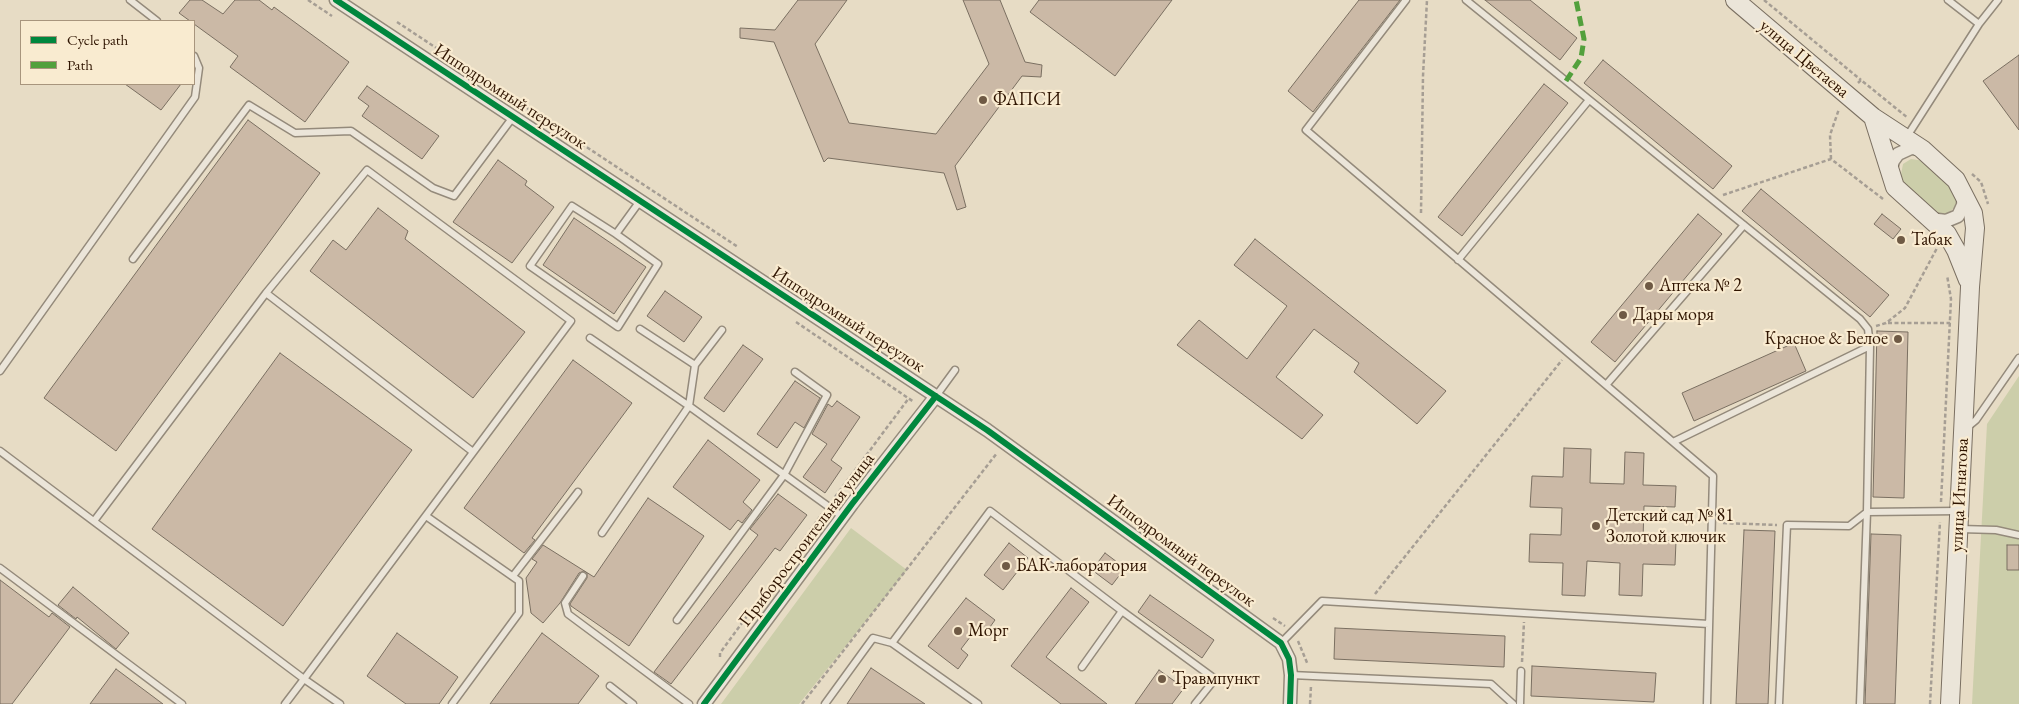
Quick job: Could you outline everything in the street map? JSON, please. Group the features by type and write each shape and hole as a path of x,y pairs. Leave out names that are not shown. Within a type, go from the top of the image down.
{"main road":[{"name":"улица Цветаева","path":"1734,0 1873,118 1922,149"},
{"path":"1873,118 1895,187 1930,219"},
{"path":"1922,149 1956,180 1964,194"},
{"name":"улица Игнатова","path":"1950,704 1970,287 1975,228 1973,213 1964,194"},
{"name":"улица Игнатова","path":"1930,219 1947,234 1960,258 1970,287"}],"street":[{"name":"Ипподромный переулок","path":"336,0 1011,446 1281,643"},
{"path":"1890,175 1893,161 1898,154 1911,148 1922,149"},
{"path":"1930,219 1946,221 1958,216 1964,205 1964,194"},
{"name":"Приборостроительная улица","path":"704,704 936,396"},
{"path":"1281,643 1289,659 1291,675 1290,704"}],"lane":[{"path":"130,0 156,20"},
{"path":"1406,0 1306,130 1713,476 1707,704"},
{"path":"1466,0 1860,319 1868,329 1870,346 1867,512 1860,704"},
{"path":"1948,0 1979,24"},
{"path":"1906,138 1979,24 1998,0"},
{"path":"0,371 195,97 199,68 195,58"},
{"path":"1458,260 1590,100"},
{"path":"133,259 250,105 295,133 352,131 433,188 454,196 513,117"},
{"path":"94,521 266,293 367,170 571,321 285,704"},
{"path":"616,234 640,201"},
{"path":"572,206 616,234 658,264 618,327 530,266 572,206"},
{"path":"1606,385 1744,225"},
{"path":"266,293 473,452"},
{"path":"640,329 696,366"},
{"path":"602,533 689,406 696,366 722,330"},
{"path":"590,338 689,406 843,517"},
{"path":"1673,442 1870,346"},
{"path":"1963,426 1970,425 1976,420 2019,358"},
{"path":"936,396 955,370"},
{"path":"677,620 784,475 827,395 795,372"},
{"path":"0,451 340,704"},
{"path":"513,576 578,492"},
{"path":"892,643 990,511 1122,612 1215,679 1195,704"},
{"path":"1779,704 1787,525 1849,526 1867,512 1959,511"},
{"path":"426,516 519,581 519,613 452,704"},
{"path":"1959,529 1996,530 2019,535"},
{"path":"0,568 182,704"},
{"path":"582,576 565,603 568,614 689,704"},
{"path":"1281,643 1322,601 1709,624"},
{"path":"1082,668 1122,612"},
{"path":"825,704 873,638 892,643 978,704"},
{"path":"1520,704 1521,671"},
{"path":"1291,675 1492,684 1514,704"},
{"path":"610,686 633,704"}],"path":[{"path":"1420,228 1423,76 1427,0"},
{"path":"1764,0 1861,80"},
{"path":"1712,198 1831,159 1888,203"},
{"path":"1886,323 1905,308 1938,247 1941,254"},
{"path":"1930,704 1951,299 1946,269"},
{"path":"1868,329 1886,323 1950,322"},
{"path":"1367,604 1568,353"},
{"path":"720,660 720,653 827,506 909,398"},
{"path":"802,704 995,454"},
{"path":"1711,523 1787,525"},
{"path":"1521,671 1524,613"}],"green space":[{"path":"1911,159 1925,161 1952,188 1957,201 1954,208 1947,214 1935,214 1900,180 1903,164"},
{"path":"2019,376 2019,704 1972,704 1987,424"},
{"path":"851,528 907,570 799,704 721,704"}],"building":[{"path":"190,0 202,0 223,14 235,0 259,0 272,10 274,7 349,62 305,122 230,67 238,56 195,25 195,20 189,20 179,13"},
{"name":"ФАПСИ","path":"798,0 847,0 815,44 849,123 936,134 989,64 963,0 1000,0 1025,62 1042,65 1041,77 1022,76 955,166 966,207 957,210 944,173 828,158 824,162 774,42 740,38 740,28 775,30"},
{"path":"1039,0 1172,0 1115,76 1030,12"},
{"path":"1359,0 1400,0 1313,112 1288,91"},
{"path":"1485,0 1530,0 1577,38 1560,60"},
{"path":"2019,55 2019,130 1983,81"},
{"path":"1603,60 1732,166 1713,189 1584,83"},
{"path":"1544,84 1568,103 1462,236 1438,217"},
{"path":"126,85 180,85 161,110"},
{"path":"367,86 439,136 422,159 362,116 369,106 358,98"},
{"path":"248,120 320,173 116,451 44,398"},
{"path":"498,160 527,181 525,185 554,207 512,263 453,222"},
{"path":"1761,189 1889,295 1870,317 1742,211"},
{"path":"378,208 408,231 405,239 525,332 473,398 310,271 333,240 346,250"},
{"path":"1698,214 1722,234 1615,362 1591,342"},
{"path":"1882,214 1901,229 1893,239 1874,224"},
{"path":"574,218 646,267 614,314 543,265"},
{"path":"1255,239 1446,391 1417,424 1354,372 1359,363 1314,329 1276,377 1323,415 1302,439 1177,345 1199,320 1247,359 1287,306 1234,265"},
{"path":"665,291 702,317 684,342 647,316"},
{"path":"1877,331 1908,332 1904,498 1873,497"},
{"path":"1794,343 1806,371 1694,421 1682,393"},
{"path":"743,345 763,359 724,412 704,398"},
{"path":"280,353 412,450 283,626 152,529"},
{"path":"573,360 632,403 532,538 535,540 524,553 464,508"},
{"path":"795,381 820,398 804,428 795,422 777,448 757,434"},
{"path":"837,401 860,417 831,460 842,468 825,493 803,477 827,444 812,434 828,404 832,407"},
{"path":"708,440 760,480 743,502 752,510 742,523 738,520 730,530 673,487"},
{"path":"1564,448 1591,449 1590,483 1624,484 1625,452 1644,453 1643,485 1676,486 1675,507 1644,506 1643,540 1676,541 1675,565 1643,564 1642,596 1619,595 1620,563 1587,561 1585,596 1562,595 1563,563 1529,562 1530,534 1561,535 1562,508 1530,507 1532,476 1563,477"},
{"path":"778,494 807,515 780,551 775,548 671,684 654,672 758,535 750,529"},
{"path":"648,498 704,536 629,646 571,606 570,604 587,578 587,573 584,571 579,573 560,603 543,623 531,613 526,578 537,562 532,559 543,545 594,577"},
{"path":"1744,530 1775,531 1768,704 1736,704"},
{"path":"1871,534 1901,535 1895,704 1865,704"},
{"name":"БАК-лаборатория","path":"1009,543 1028,558 1003,590 984,575"},
{"path":"2007,545 2019,545 2019,570 2007,570"},
{"path":"1105,553 1125,568 1112,585 1092,570"},
{"path":"0,580 49,617 52,613 70,627 12,704 0,704"},
{"path":"73,587 129,633 116,649 77,617 76,619 58,605"},
{"path":"1071,588 1089,602 1046,657 1107,704 1061,704 1011,666"},
{"path":"1150,595 1214,640 1202,658 1138,612"},
{"name":"Морг","path":"966,598 995,620 985,634 977,628 961,649 968,655 958,669 928,646"},
{"path":"1335,628 1505,636 1504,667 1334,659"},
{"path":"397,633 458,677 439,704 406,704 367,676"},
{"path":"542,633 599,676 578,704 490,704"},
{"path":"1532,666 1656,673 1654,702 1531,696"},
{"path":"871,668 925,704 847,704"},
{"path":"116,669 163,704 90,704"},
{"name":"Травмпункт","path":"1159,670 1184,688 1172,704 1135,704"}],"marked path":[{"path":"1566,81 1581,58 1584,39 1576,0"}],"cycle path":[{"path":"336,0 987,430 1281,643 1289,659 1291,675 1290,704"},
{"path":"704,704 852,504 936,396"}],"place":[{"name":"ФАПСИ","path":"983,100"},
{"name":"Табак","path":"1901,240"},
{"name":"Аптека № 2","path":"1649,286"},
{"name":"Дары моря","path":"1623,315"},
{"name":"Красное & Белое","path":"1898,339"},
{"name":"Детский сад № 81 Золотой ключик","path":"1596,526"},
{"name":"БАК-лаборатория","path":"1006,566"},
{"name":"Морг","path":"958,631"},
{"name":"Травмпункт","path":"1162,679"}]}
